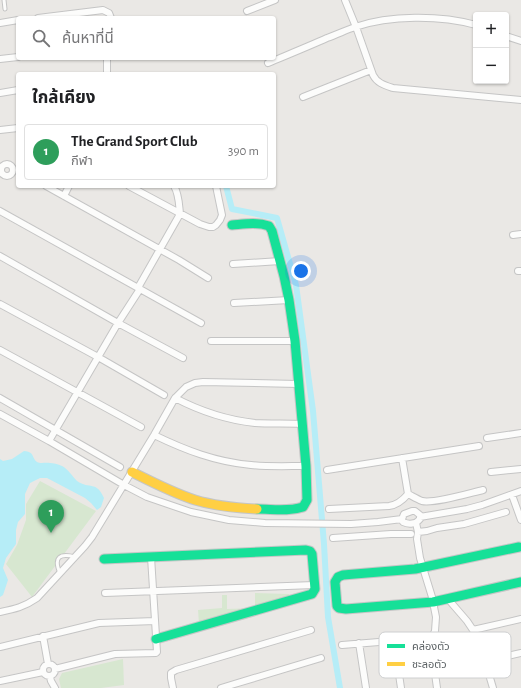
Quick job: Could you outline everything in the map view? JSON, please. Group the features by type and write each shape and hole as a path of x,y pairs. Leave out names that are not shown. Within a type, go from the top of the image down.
{"street":[{"path":"247,11 275,0"},
{"path":"345,0 375,79 386,86 393,88 521,100"},
{"path":"54,16 103,10 109,12 110,16"},
{"path":"276,60 356,27 385,20 442,19 473,24"},
{"path":"0,23 16,20"},
{"path":"509,37 521,41"},
{"path":"0,59 16,56"},
{"path":"107,60 107,72"},
{"path":"268,63 275,60"},
{"path":"303,96 371,70"},
{"path":"0,93 16,90"},
{"path":"0,130 16,128"},
{"path":"2,164 9,164 15,170 11,174 1,177 0,169 2,164"},
{"path":"50,188 160,249 208,278"},
{"path":"64,196 68,188"},
{"path":"133,188 180,214 208,227 216,225 222,215 216,188"},
{"path":"50,441 118,323 140,289 139,286 180,214 178,196 175,188"},
{"path":"0,211 201,323"},
{"path":"132,472 170,491 202,502 240,508 273,510 298,509 303,507 307,500 306,466 295,341 289,300 280,261 269,226 255,223 232,225"},
{"path":"513,235 521,234"},
{"path":"0,256 183,358"},
{"path":"232,264 280,261"},
{"path":"234,303 289,300"},
{"path":"0,304 98,357 164,395"},
{"path":"211,341 295,341"},
{"path":"0,350 141,427"},
{"path":"0,612 19,608 37,598 92,537 175,398 186,387 195,383 203,382 298,384"},
{"path":"0,398 120,467"},
{"path":"175,398 205,411 224,417 256,423 302,424"},
{"path":"0,414 148,497 191,512 229,520 265,524 351,524 402,519"},
{"path":"487,438 521,433"},
{"path":"154,435 180,448 200,455 236,463 251,465 306,466"},
{"path":"327,470 479,446"},
{"path":"329,510 389,506 394,505 404,499 408,494 402,458"},
{"path":"491,472 521,468"},
{"path":"408,494 423,501 428,501 483,490"},
{"path":"420,516 467,509 521,491"},
{"path":"512,494 521,520"},
{"path":"414,497 415,511"},
{"path":"402,519 406,512 404,499"},
{"path":"406,512 415,511 420,516"},
{"path":"333,538 391,534 415,535 437,528 464,524 506,512"},
{"path":"402,519 403,522 413,523 419,520 420,516"},
{"path":"413,523 422,567 433,602 437,624 436,632"},
{"path":"519,547 422,567 340,576 335,582 337,606 339,608 346,609 433,602 521,582"},
{"path":"104,559 311,552 313,556 314,592 310,595 156,639"},
{"path":"55,669 115,654 155,654 157,652 151,557"},
{"path":"105,593 314,585"},
{"path":"448,599 468,621 473,630 521,620"},
{"path":"0,647 99,623 155,621"},
{"path":"174,688 171,673 176,670 311,630"},
{"path":"43,636 48,664"},
{"path":"342,645 379,641"},
{"path":"359,643 366,688"},
{"path":"511,655 521,653"},
{"path":"221,688 321,658"},
{"path":"48,664 52,665 55,669"},
{"path":"48,664 43,667 43,672 55,688"},
{"path":"51,682 55,669"},
{"path":"0,681 43,672"},
{"path":"400,678 401,688"},
{"path":"436,678 437,688"},
{"path":"490,678 493,688"}],"lane":[{"path":"4,0 4,9"},
{"path":"60,573 57,566 58,558 68,555 75,557"}],"green space":[{"path":"40,481 96,511 32,597 6,564 17,545 26,520 26,504"},
{"path":"255,593 289,594 289,598 255,608"},
{"path":"222,595 227,595 227,609 254,608 199,624 198,610 222,608"},
{"path":"123,659 124,685 101,688 61,688 59,679 62,673"}],"water":[{"path":"24,451 30,452 37,462 54,463 64,467 77,481 98,489 104,498 101,507 97,510 85,498 47,478 40,478 30,483 25,494 25,514 18,522 16,530 16,544 6,558 3,568 8,580 3,595 0,597 0,459 3,461 12,459"}],"waterway":[{"path":"227,188 232,209 277,218 296,285 313,411 324,544 328,617 340,688"}],"traffic: fast":[{"path":"232,225 260,224 269,226 272,231 284,276 295,341 306,466 307,500 303,507 297,509 257,509"},
{"path":"519,547 415,569 343,575 338,577 335,582 337,606 339,608 346,609 433,602 521,582"},
{"path":"104,559 306,550 310,551 312,554 315,589 312,594 156,639"}],"traffic: slow":[{"path":"132,472 171,491 195,500 210,504 257,509"}],"place":[{"name":"The Grand Sport Club","path":"51,533"}]}
